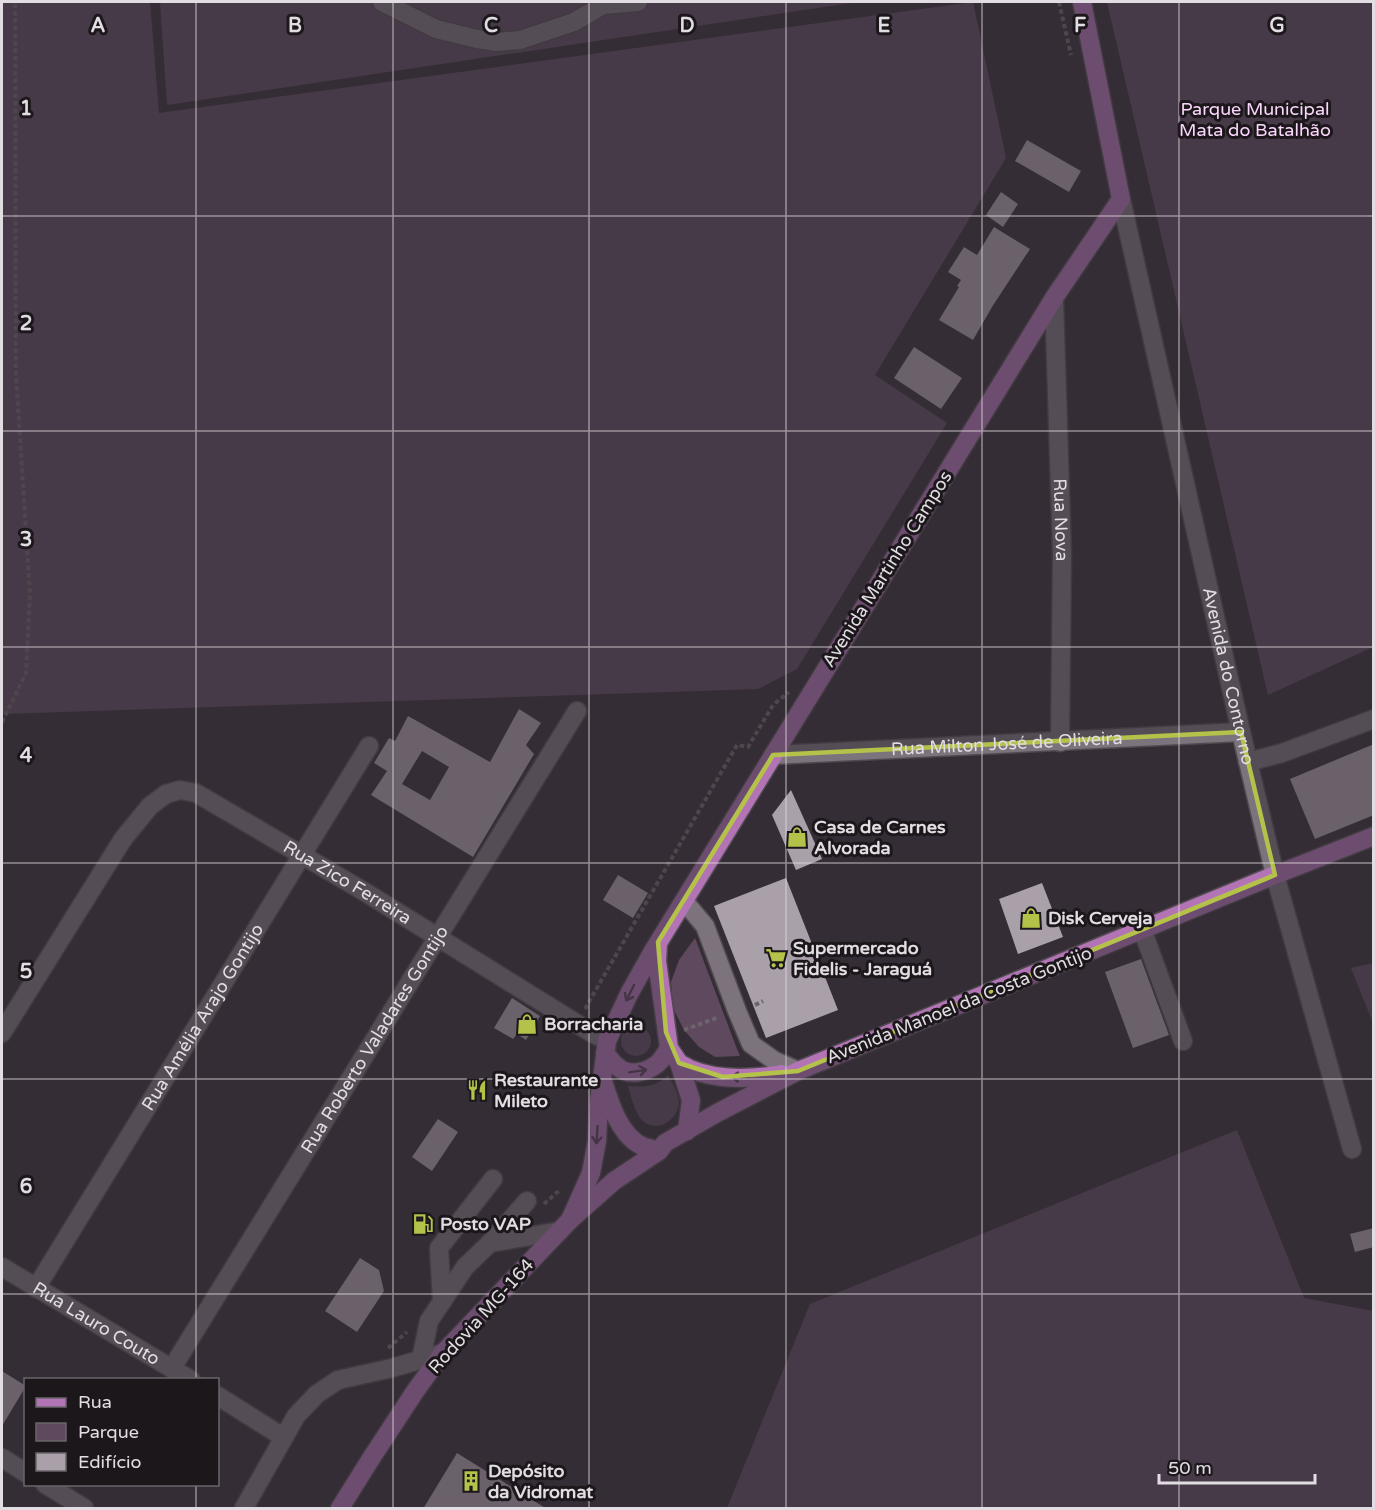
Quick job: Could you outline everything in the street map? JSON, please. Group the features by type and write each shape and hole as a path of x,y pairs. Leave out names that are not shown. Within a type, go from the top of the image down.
{"main road":[{"path":"1082,2 1121,198"},
{"name":"Avenida Martinho Campos","path":"565,1225 591,1173 597,1142 602,1042 658,942 1054,298 1121,198"},
{"name":"Avenida Manoel da Costa Gontijo","path":"565,1225 614,1182 666,1143 717,1113 798,1071 1374,836"},
{"path":"658,942 657,961 671,1049 690,1101 687,1131"},
{"path":"602,1042 618,1068 628,1073 650,1069 671,1049"},
{"path":"671,1049 688,1068 723,1077 766,1077 798,1071"},
{"path":"602,1077 623,1128 634,1141 658,1151"},
{"name":"Rodovia MG-164","path":"340,1509 403,1409 443,1353 565,1225"}],"street":[{"path":"382,2 436,29 497,42 520,40 574,22 604,3 638,2"},
{"name":"Avenida do Contorno","path":"1121,198 1275,875 1352,1149"},
{"name":"Rua Nova","path":"1054,298 1062,554 1060,742"},
{"name":"Rua Roberto Valadares Gontijo","path":"172,1368 577,711"},
{"path":"1248,762 1282,753 1374,719"},
{"name":"Rua Milton José de Oliveira","path":"773,755 1241,732"},
{"name":"Rua Amélia Arajo Gontijo","path":"36,1288 369,746"},
{"name":"Rua Zico Ferreira","path":"2,1033 123,839 150,806 166,794 180,790 196,793 365,892 602,1042"},
{"path":"684,901 705,926 751,1044 775,1061 798,1071"},
{"path":"1142,929 1183,1041"},
{"path":"442,1302 439,1248 493,1179"},
{"path":"421,1359 429,1321 465,1267 533,1205"},
{"path":"490,1243 565,1225"},
{"name":"Rua Lauro Couto","path":"2,1267 188,1378"},
{"path":"244,1509 296,1416 317,1394 338,1380 443,1353"},
{"path":"219,1397 285,1436"},
{"path":"2,1458 24,1472"},
{"path":"47,1486 84,1509"}],"path":[{"path":"2,722 26,673 30,594 16,375 15,2"},
{"path":"1059,2 1071,57"},
{"path":"602,1042 586,1007 737,745 748,747 773,705 789,691"},
{"path":"671,1049 684,1030 763,1001"},
{"path":"533,1205 562,1189"},
{"path":"381,1354 407,1332"}],"highlighted area":[{"path":"1241,732 1275,875 798,1071 723,1077 679,1063 666,1032 658,942 773,755"}],"green space":[{"path":"2,2 150,2 159,113 973,2 1006,158 875,375 947,423 797,669 758,689 2,714"},
{"path":"160,2 858,2 167,105"},
{"name":"Parque Municipal Mata do Batalhão","path":"1107,2 1373,2 1373,647 1268,695"},
{"path":"695,938 740,1056 715,1057 699,1047 684,1030 673,1008 671,982 679,960"},
{"path":"1374,963 1373,1023 1351,968"},
{"path":"636,1026 647,1030 651,1041 647,1052 636,1056 625,1052 621,1041 625,1030"},
{"path":"668,1075 675,1087 679,1101 678,1108 667,1123 649,1125 638,1114 628,1086 650,1085"},
{"path":"1237,1130 1304,1298 1373,1311 1373,1508 727,1508 810,1304"}],"building":[{"path":"1027,140 1081,171 1069,192 1015,161"},
{"path":"1001,192 1018,204 1003,227 986,215"},
{"path":"994,227 1030,249 973,340 939,320 961,280 948,272 964,247 977,255"},
{"path":"914,347 962,378 941,409 894,378"},
{"path":"519,709 541,723 526,745 534,754 473,857 371,795 387,771 374,763 389,738 395,741 408,716 490,762","holes":["422,751 449,767 430,800 402,784"]},
{"path":"1374,744 1374,815 1315,839 1290,779"},
{"name":"Casa de Carnes Alvorada","path":"791,790 822,859 796,870 772,815"},
{"path":"618,875 648,893 633,918 603,900"},
{"name":"Supermercado Fidelis - Jaraguá","path":"786,878 838,1010 766,1038 714,906"},
{"name":"Disk Cerveja","path":"1042,883 1063,937 1018,954 999,899"},
{"path":"1141,959 1169,1035 1133,1048 1105,972"},
{"path":"512,998 540,1016 526,1040 517,1034 513,1039 494,1028"},
{"path":"438,1119 458,1132 432,1171 412,1157"},
{"path":"1374,1228 1374,1247 1355,1252 1350,1234"},
{"path":"360,1258 379,1270 384,1291 357,1332 325,1311"},
{"path":"2,1371 24,1385 24,1389 2,1426"},
{"name":"Depósito da Vidromat","path":"457,1453 547,1509 423,1509"}],"place":[{"name":"Casa de Carnes Alvorada","path":"797,837"},
{"name":"Disk Cerveja","path":"1031,918"},
{"name":"Supermercado Fidelis - Jaraguá","path":"776,958"},
{"name":"Borracharia","path":"527,1024"},
{"name":"Restaurante Mileto","path":"477,1090"},
{"name":"Posto VAP","path":"423,1224"},
{"name":"Depósito da Vidromat","path":"471,1481"}]}
